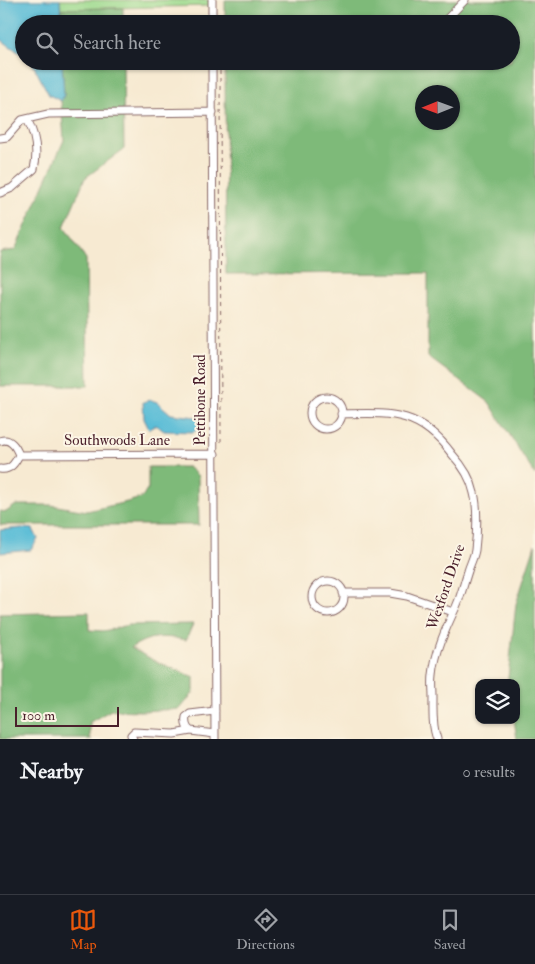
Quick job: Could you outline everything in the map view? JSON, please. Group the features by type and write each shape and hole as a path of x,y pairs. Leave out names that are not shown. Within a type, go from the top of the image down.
{"street":[{"path":"212,0 212,15"},
{"path":"451,15 465,0"},
{"name":"Pettibone Road","path":"212,70 218,452 215,736"},
{"path":"0,138 7,137 22,120 48,114 213,112"},
{"path":"1,195 34,169 36,146 32,128 27,119"},
{"path":"330,398 338,404 341,414 334,427 324,429 319,428 312,420 310,410 315,401 330,398"},
{"name":"Wexford Drive","path":"341,414 380,413 405,417 424,426 445,444 467,473 475,494 475,552 448,622 436,658 433,675 434,732 437,739"},
{"path":"0,441 3,439 10,442 16,447 19,455 14,465 4,470 0,469"},
{"name":"Southwoods Lane","path":"19,455 218,452"},
{"path":"328,581 338,585 343,594 342,604 339,608 330,612 325,612 316,607 312,598 318,584 328,581"},
{"path":"343,594 390,593 407,596 453,612"},
{"path":"191,731 186,724 188,716 215,711"},
{"path":"132,739 131,735 134,732 174,734 191,731 215,736"}],"path":[{"path":"218,452 220,70"}],"green space":[{"path":"60,0 212,0 212,6 61,9"},
{"path":"225,0 535,0 535,475 489,402 428,357 428,273 226,274 225,70 520,70 520,15 225,15"},
{"path":"123,8 123,15 61,15 61,9"},
{"path":"63,70 123,70 124,149 85,178 64,227 86,259 88,386 0,386 0,252 15,250 64,140 61,101 64,95"},
{"path":"148,467 188,467 198,476 199,525 0,525 0,511 6,512 16,505 51,505 87,511 141,498 148,489"},
{"path":"535,545 535,739 517,739 515,724 520,724 520,679 508,678 516,604"},
{"path":"89,612 89,630 104,631 128,625 193,624 186,640 157,638 145,641 131,648 159,663 194,677 194,692 180,709 111,710 90,722 90,738 92,739 0,739 0,614"}],"water":[{"path":"0,0 60,0 61,15 15,15 15,50 0,39"},
{"path":"36,70 63,70 64,95 61,101 49,95"},
{"path":"151,400 157,402 171,414 196,417 200,422 198,428 194,432 164,431 156,425 149,429 144,419 143,402"},
{"path":"33,529 38,539 31,550 0,553 0,530"}]}
